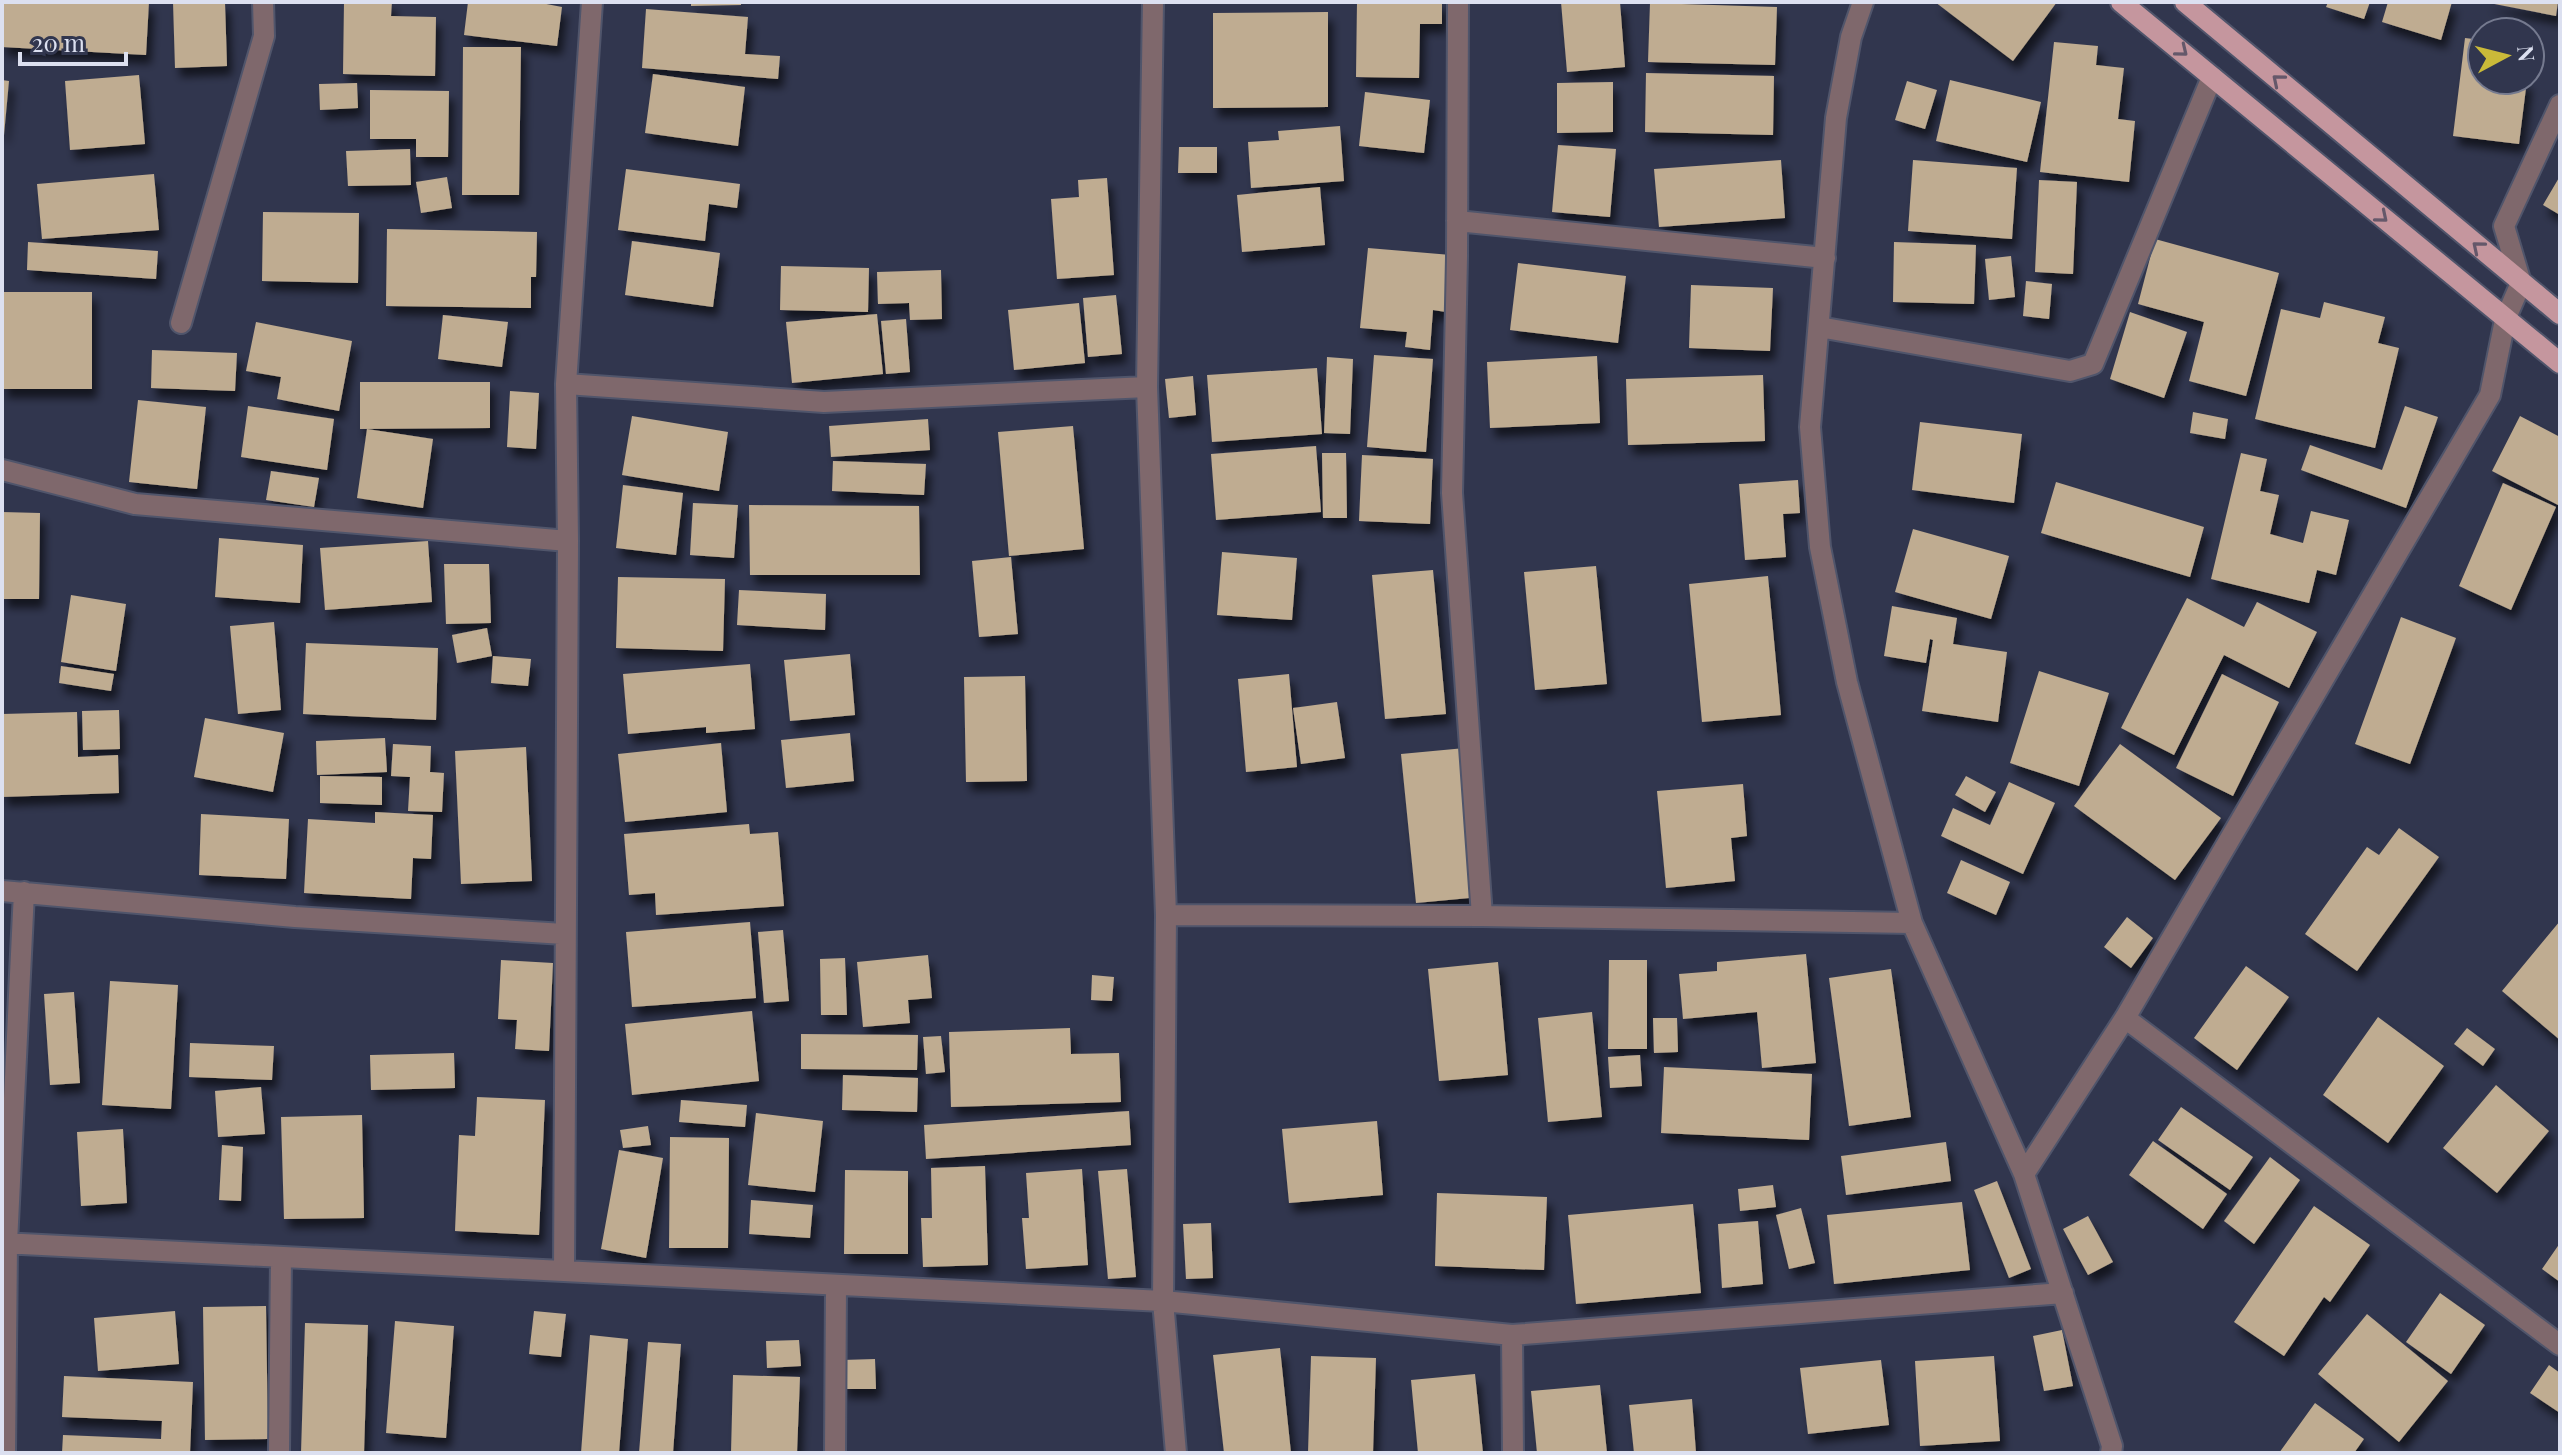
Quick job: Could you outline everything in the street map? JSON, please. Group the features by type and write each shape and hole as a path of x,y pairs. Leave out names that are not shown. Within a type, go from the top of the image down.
{"main road":[{"path":"2121,2 2560,363"},
{"path":"2185,2 2560,314"}],"street":[{"path":"181,323 264,36 263,2"},
{"path":"564,1271 566,384 592,2"},
{"path":"1153,2 1147,387 1166,915 1163,1301 1176,1453"},
{"path":"1458,2 1452,493 1482,916"},
{"path":"1863,2 1851,37 1836,118 1810,427 1820,547 1847,682 1912,923 2024,1174 2114,1451"},
{"path":"1819,327 2070,371 2093,364 2212,77"},
{"path":"2024,1174 2125,1018 2490,395 2505,320 2521,283 2504,226 2560,105"},
{"path":"1457,221 1825,258"},
{"path":"566,384 824,402 1147,387"},
{"path":"2,470 135,504 568,541"},
{"path":"2,891 295,917 564,934"},
{"path":"5,1453 5,1243 24,892"},
{"path":"1166,915 1912,923"},
{"path":"2125,1018 2560,1345"},
{"path":"5,1243 1163,1301 1512,1335 2063,1293"},
{"path":"279,1453 281,1258"},
{"path":"835,1453 836,1286"},
{"path":"1512,1335 1513,1453"}],"building":[{"path":"2,2 149,2 146,55 2,47"},
{"path":"173,2 225,2 227,66 175,68"},
{"path":"344,2 392,2 391,16 436,17 435,76 343,74"},
{"path":"468,2 536,2 562,7 557,46 464,35"},
{"path":"691,2 741,2 741,5 691,6"},
{"path":"1357,2 1442,2 1442,24 1420,24 1419,78 1356,77"},
{"path":"1561,2 1620,2 1625,67 1567,72"},
{"path":"1935,2 2057,2 2013,61"},
{"path":"2328,2 2370,2 2364,19 2326,7"},
{"path":"2388,2 2452,2 2441,40 2382,22"},
{"path":"2484,2 2558,2 2556,16"},
{"path":"1650,3 1777,7 1775,65 1648,62"},
{"path":"646,9 748,17 745,54 780,56 778,79 642,68"},
{"path":"1328,12 1328,107 1213,108 1213,13"},
{"path":"2466,38 2466,96 2525,96 2519,144 2453,136"},
{"path":"2054,42 2098,46 2096,65 2124,68 2118,119 2135,121 2129,182 2040,172"},
{"path":"463,47 521,47 519,195 462,195"},
{"path":"1646,73 1774,76 1773,135 1645,132"},
{"path":"653,74 745,87 738,146 645,133"},
{"path":"139,75 145,144 70,150 65,81"},
{"path":"2,80 9,81 4,135 2,134"},
{"path":"1950,80 2041,102 2027,162 1936,141"},
{"path":"1907,81 1937,90 1925,129 1895,120"},
{"path":"1613,82 1613,132 1557,133 1557,83"},
{"path":"357,83 358,108 320,110 319,84"},
{"path":"370,90 449,91 448,157 416,157 416,139 370,139"},
{"path":"1365,92 1430,100 1424,153 1359,146"},
{"path":"1340,126 1344,181 1251,188 1248,142 1279,140 1278,131"},
{"path":"1558,145 1616,149 1610,217 1552,212"},
{"path":"1179,147 1217,147 1217,173 1178,173"},
{"path":"410,149 411,185 348,186 346,151"},
{"path":"1781,160 1785,218 1659,227 1654,169"},
{"path":"1913,160 2017,168 2012,239 1908,231"},
{"path":"626,169 740,184 737,208 709,204 705,241 618,230"},
{"path":"154,174 159,230 42,239 37,184"},
{"path":"2560,176 2560,215 2543,205"},
{"path":"447,177 452,208 421,213 416,182"},
{"path":"1107,178 1114,275 1057,279 1051,199 1079,197 1078,180"},
{"path":"2039,180 2077,182 2073,274 2035,272"},
{"path":"1320,187 1325,245 1242,252 1237,195"},
{"path":"263,212 359,213 358,283 262,281"},
{"path":"387,229 537,232 536,277 531,277 531,308 386,306"},
{"path":"2155,239 2279,273 2246,396 2189,381 2204,322 2138,304"},
{"path":"632,241 720,253 713,307 625,295"},
{"path":"28,242 158,251 156,279 27,270"},
{"path":"1894,242 1976,245 1974,304 1893,302"},
{"path":"1368,248 1451,255 1446,312 1433,310 1430,350 1405,347 1407,332 1360,328"},
{"path":"2011,256 2015,297 1989,300 1985,259"},
{"path":"1518,263 1626,276 1618,343 1510,330"},
{"path":"781,266 869,268 868,312 780,310"},
{"path":"941,270 942,319 910,320 909,303 878,304 877,272"},
{"path":"2026,281 2052,284 2049,319 2023,316"},
{"path":"1691,285 1773,288 1770,351 1689,348"},
{"path":"2,292 92,292 92,389 2,389"},
{"path":"1116,295 1122,354 1088,357 1083,298"},
{"path":"2324,302 2385,317 2378,343 2399,348 2375,448 2255,419 2281,309 2320,318"},
{"path":"1079,303 1085,363 1014,370 1008,310"},
{"path":"2130,312 2187,332 2164,398 2110,379"},
{"path":"877,314 883,374 792,383 786,322"},
{"path":"443,315 508,322 502,367 438,359"},
{"path":"906,319 910,372 886,374 881,321"},
{"path":"256,322 352,341 339,411 277,399 281,377 246,371"},
{"path":"152,350 237,353 235,391 151,388"},
{"path":"1374,355 1433,359 1426,452 1367,447"},
{"path":"1597,356 1600,423 1490,428 1487,362"},
{"path":"1327,357 1353,359 1350,434 1324,433"},
{"path":"1317,368 1322,434 1212,442 1207,375"},
{"path":"1763,375 1765,441 1628,445 1626,379"},
{"path":"1193,376 1196,415 1169,418 1165,379"},
{"path":"360,382 490,382 490,428 360,429"},
{"path":"510,391 539,393 536,449 507,447"},
{"path":"138,400 206,407 197,489 129,482"},
{"path":"248,406 334,419 327,470 241,457"},
{"path":"2405,406 2438,417 2406,508 2301,470 2310,445 2382,470"},
{"path":"2193,412 2228,419 2225,439 2190,433"},
{"path":"632,416 728,432 719,491 622,475"},
{"path":"2520,416 2560,437 2560,506 2492,471"},
{"path":"928,419 930,450 831,457 829,426"},
{"path":"1920,422 2022,434 2014,503 1912,490"},
{"path":"1073,426 1084,549 1009,556 998,432"},
{"path":"367,429 433,439 423,508 357,498"},
{"path":"1316,446 1321,512 1216,520 1211,454"},
{"path":"1322,453 1346,453 1347,518 1323,518"},
{"path":"2241,453 2267,459 2260,491 2279,495 2270,534 2303,543 2311,511 2349,520 2336,575 2317,570 2309,603 2211,579"},
{"path":"1362,455 1433,459 1430,524 1359,521"},
{"path":"833,461 926,464 924,495 832,491"},
{"path":"271,471 319,478 314,507 266,500"},
{"path":"1798,480 1800,513 1783,514 1786,557 1745,560 1739,484"},
{"path":"2056,482 2204,527 2190,577 2041,533"},
{"path":"2503,483 2556,507 2511,610 2459,586"},
{"path":"623,485 683,493 676,555 616,548"},
{"path":"693,503 738,505 734,558 690,555"},
{"path":"749,505 919,506 920,575 750,575"},
{"path":"2,512 40,513 39,599 2,599"},
{"path":"1913,529 2009,556 1991,619 1895,592"},
{"path":"219,538 303,545 300,603 215,597"},
{"path":"428,541 432,602 325,610 320,548"},
{"path":"1222,552 1297,558 1292,620 1217,615"},
{"path":"1011,557 1018,634 979,637 972,561"},
{"path":"444,564 489,564 491,623 446,624"},
{"path":"1596,566 1607,684 1535,690 1524,572"},
{"path":"1433,570 1446,714 1385,719 1372,575"},
{"path":"1768,576 1781,715 1702,722 1689,584"},
{"path":"618,577 725,579 723,651 616,648"},
{"path":"739,590 826,594 825,630 737,625"},
{"path":"71,595 126,604 116,671 61,662"},
{"path":"2187,598 2244,627 2257,602 2317,632 2289,688 2224,655 2174,755 2121,728"},
{"path":"1892,606 1957,618 1953,644 2007,652 1998,722 1922,711 1933,640 1930,639 1926,663 1884,656"},
{"path":"2401,617 2456,638 2410,764 2355,744"},
{"path":"274,622 281,710 238,714 230,626"},
{"path":"487,628 492,656 457,663 452,635"},
{"path":"306,643 438,648 436,720 303,714"},
{"path":"850,654 855,715 790,721 784,660"},
{"path":"493,656 531,659 528,686 491,683"},
{"path":"750,664 755,729 706,733 706,727 628,734 623,674"},
{"path":"61,666 114,674 111,691 59,683"},
{"path":"2039,671 2109,693 2079,786 2010,763"},
{"path":"1289,674 1297,767 1246,772 1238,679"},
{"path":"2222,674 2279,702 2233,796 2176,768"},
{"path":"1025,676 1027,781 966,782 964,677"},
{"path":"1337,702 1345,758 1301,764 1293,708"},
{"path":"119,710 120,749 83,750 82,711"},
{"path":"77,712 78,757 118,755 119,793 2,797 2,714"},
{"path":"205,718 284,733 273,792 194,777"},
{"path":"850,733 854,781 786,788 781,740"},
{"path":"385,738 387,772 317,775 316,741"},
{"path":"721,743 727,812 625,822 618,754"},
{"path":"393,744 431,746 430,772 444,773 442,812 408,811 410,777 391,776"},
{"path":"2120,744 2221,818 2175,880 2074,806"},
{"path":"526,747 532,881 461,884 455,751"},
{"path":"1465,748 1480,897 1416,903 1401,754"},
{"path":"320,776 382,777 382,805 320,803"},
{"path":"1966,776 1996,792 1985,812 1955,795"},
{"path":"2009,782 2055,803 2023,874 1941,836 1953,808 1990,825"},
{"path":"1743,784 1747,836 1731,838 1735,881 1666,888 1657,791"},
{"path":"375,812 433,815 431,859 413,858 411,899 304,893 308,819 375,823"},
{"path":"201,814 289,819 286,879 199,875"},
{"path":"749,824 750,834 778,832 784,906 656,915 655,893 629,895 624,834"},
{"path":"2399,828 2439,857 2357,971 2305,934 2367,847 2379,855"},
{"path":"1961,860 2010,882 1996,915 1947,893"},
{"path":"2127,917 2153,938 2131,968 2104,947"},
{"path":"2560,921 2560,1040 2502,991"},
{"path":"750,922 756,998 632,1007 626,932"},
{"path":"783,930 789,1001 764,1003 758,932"},
{"path":"1806,954 1816,1063 1762,1068 1757,1012 1683,1019 1679,974 1717,971 1717,962"},
{"path":"928,955 932,998 908,1000 910,1023 863,1027 857,962"},
{"path":"845,958 847,1015 821,1015 820,959"},
{"path":"501,960 553,963 549,1051 515,1049 517,1020 498,1019"},
{"path":"1609,960 1647,960 1647,1049 1608,1049"},
{"path":"1498,962 1508,1075 1439,1081 1428,969"},
{"path":"2246,966 2289,997 2237,1070 2194,1038"},
{"path":"1891,969 1911,1117 1849,1126 1829,978"},
{"path":"1092,975 1114,977 1112,1001 1091,1000"},
{"path":"110,981 178,985 171,1109 102,1105"},
{"path":"74,992 80,1083 50,1085 44,994"},
{"path":"752,1011 759,1081 632,1095 625,1024"},
{"path":"1592,1012 1602,1117 1548,1122 1538,1018"},
{"path":"2378,1017 2444,1066 2388,1143 2323,1095"},
{"path":"1653,1018 1677,1018 1678,1052 1654,1053"},
{"path":"1070,1028 1071,1054 1119,1053 1121,1102 951,1107 949,1032"},
{"path":"2467,1028 2495,1049 2483,1066 2454,1044"},
{"path":"801,1034 918,1035 917,1070 801,1069"},
{"path":"941,1036 945,1072 926,1074 923,1037"},
{"path":"190,1043 274,1046 272,1080 189,1077"},
{"path":"454,1053 455,1088 371,1090 370,1055"},
{"path":"1640,1055 1642,1086 1610,1088 1608,1057"},
{"path":"1664,1067 1812,1074 1809,1140 1661,1133"},
{"path":"843,1075 918,1078 917,1112 842,1110"},
{"path":"2496,1085 2549,1131 2497,1193 2443,1148"},
{"path":"261,1087 265,1134 218,1137 215,1091"},
{"path":"477,1097 545,1100 539,1235 455,1231 459,1135 475,1136"},
{"path":"681,1100 747,1105 745,1127 679,1122"},
{"path":"2181,1107 2253,1157 2230,1190 2158,1140"},
{"path":"1129,1111 1131,1145 926,1159 924,1125"},
{"path":"756,1113 823,1121 815,1192 748,1185"},
{"path":"362,1115 364,1218 284,1219 281,1117"},
{"path":"1377,1121 1383,1195 1289,1203 1282,1129"},
{"path":"648,1126 651,1145 623,1148 620,1130"},
{"path":"123,1129 127,1203 81,1206 77,1132"},
{"path":"670,1137 729,1138 728,1248 669,1248"},
{"path":"2153,1141 2227,1194 2203,1229 2129,1175"},
{"path":"1946,1142 1951,1181 1846,1195 1841,1156"},
{"path":"222,1145 243,1147 241,1201 219,1200"},
{"path":"619,1150 663,1158 646,1258 601,1249"},
{"path":"2270,1157 2300,1180 2254,1244 2224,1221"},
{"path":"985,1166 988,1265 923,1267 921,1218 932,1218 931,1168"},
{"path":"1082,1169 1088,1265 1026,1269 1022,1218 1029,1218 1026,1173"},
{"path":"1127,1169 1136,1277 1108,1279 1098,1171"},
{"path":"845,1170 908,1171 908,1254 844,1254"},
{"path":"1997,1181 2031,1269 2009,1278 1974,1190"},
{"path":"1773,1185 1776,1207 1740,1211 1738,1189"},
{"path":"1437,1193 1547,1197 1544,1270 1435,1266"},
{"path":"751,1200 813,1205 810,1238 749,1234"},
{"path":"1962,1202 1970,1270 1834,1284 1827,1215"},
{"path":"1693,1204 1701,1293 1576,1304 1568,1215"},
{"path":"2314,1206 2370,1245 2330,1302 2324,1297 2284,1356 2234,1322"},
{"path":"1801,1208 1815,1263 1789,1269 1776,1215"},
{"path":"2088,1216 2113,1262 2088,1275 2063,1229"},
{"path":"1758,1221 1763,1284 1722,1288 1718,1224"},
{"path":"1211,1223 1213,1278 1186,1279 1183,1224"},
{"path":"2560,1243 2560,1282 2542,1269"},
{"path":"2440,1293 2485,1325 2451,1374 2406,1342"},
{"path":"266,1306 268,1439 205,1440 203,1307"},
{"path":"175,1311 179,1364 98,1371 94,1318"},
{"path":"534,1311 566,1314 561,1357 529,1354"},
{"path":"2367,1314 2448,1381 2399,1442 2318,1374"},
{"path":"395,1321 454,1326 446,1438 386,1433"},
{"path":"305,1323 368,1325 364,1453 301,1453"},
{"path":"2062,1330 2073,1386 2044,1391 2033,1336"},
{"path":"590,1335 628,1339 619,1453 581,1453"},
{"path":"799,1340 801,1366 767,1368 766,1341"},
{"path":"648,1342 681,1344 673,1453 639,1453"},
{"path":"1280,1348 1291,1453 1224,1453 1213,1355"},
{"path":"1311,1356 1376,1358 1373,1453 1308,1453"},
{"path":"1994,1356 2000,1441 1920,1446 1915,1361"},
{"path":"875,1359 876,1389 842,1389 842,1360"},
{"path":"1881,1360 1889,1425 1808,1434 1800,1368"},
{"path":"2549,1365 2560,1373 2560,1413 2530,1393"},
{"path":"1475,1374 1483,1453 1418,1453 1411,1380"},
{"path":"733,1375 800,1377 797,1453 731,1453"},
{"path":"64,1376 193,1382 190,1453 62,1453 63,1435 161,1439 162,1421 62,1417"},
{"path":"1600,1385 1607,1453 1537,1453 1531,1391"},
{"path":"1692,1399 1696,1453 1634,1453 1629,1405"},
{"path":"2315,1403 2364,1439 2354,1453 2279,1453"}]}
